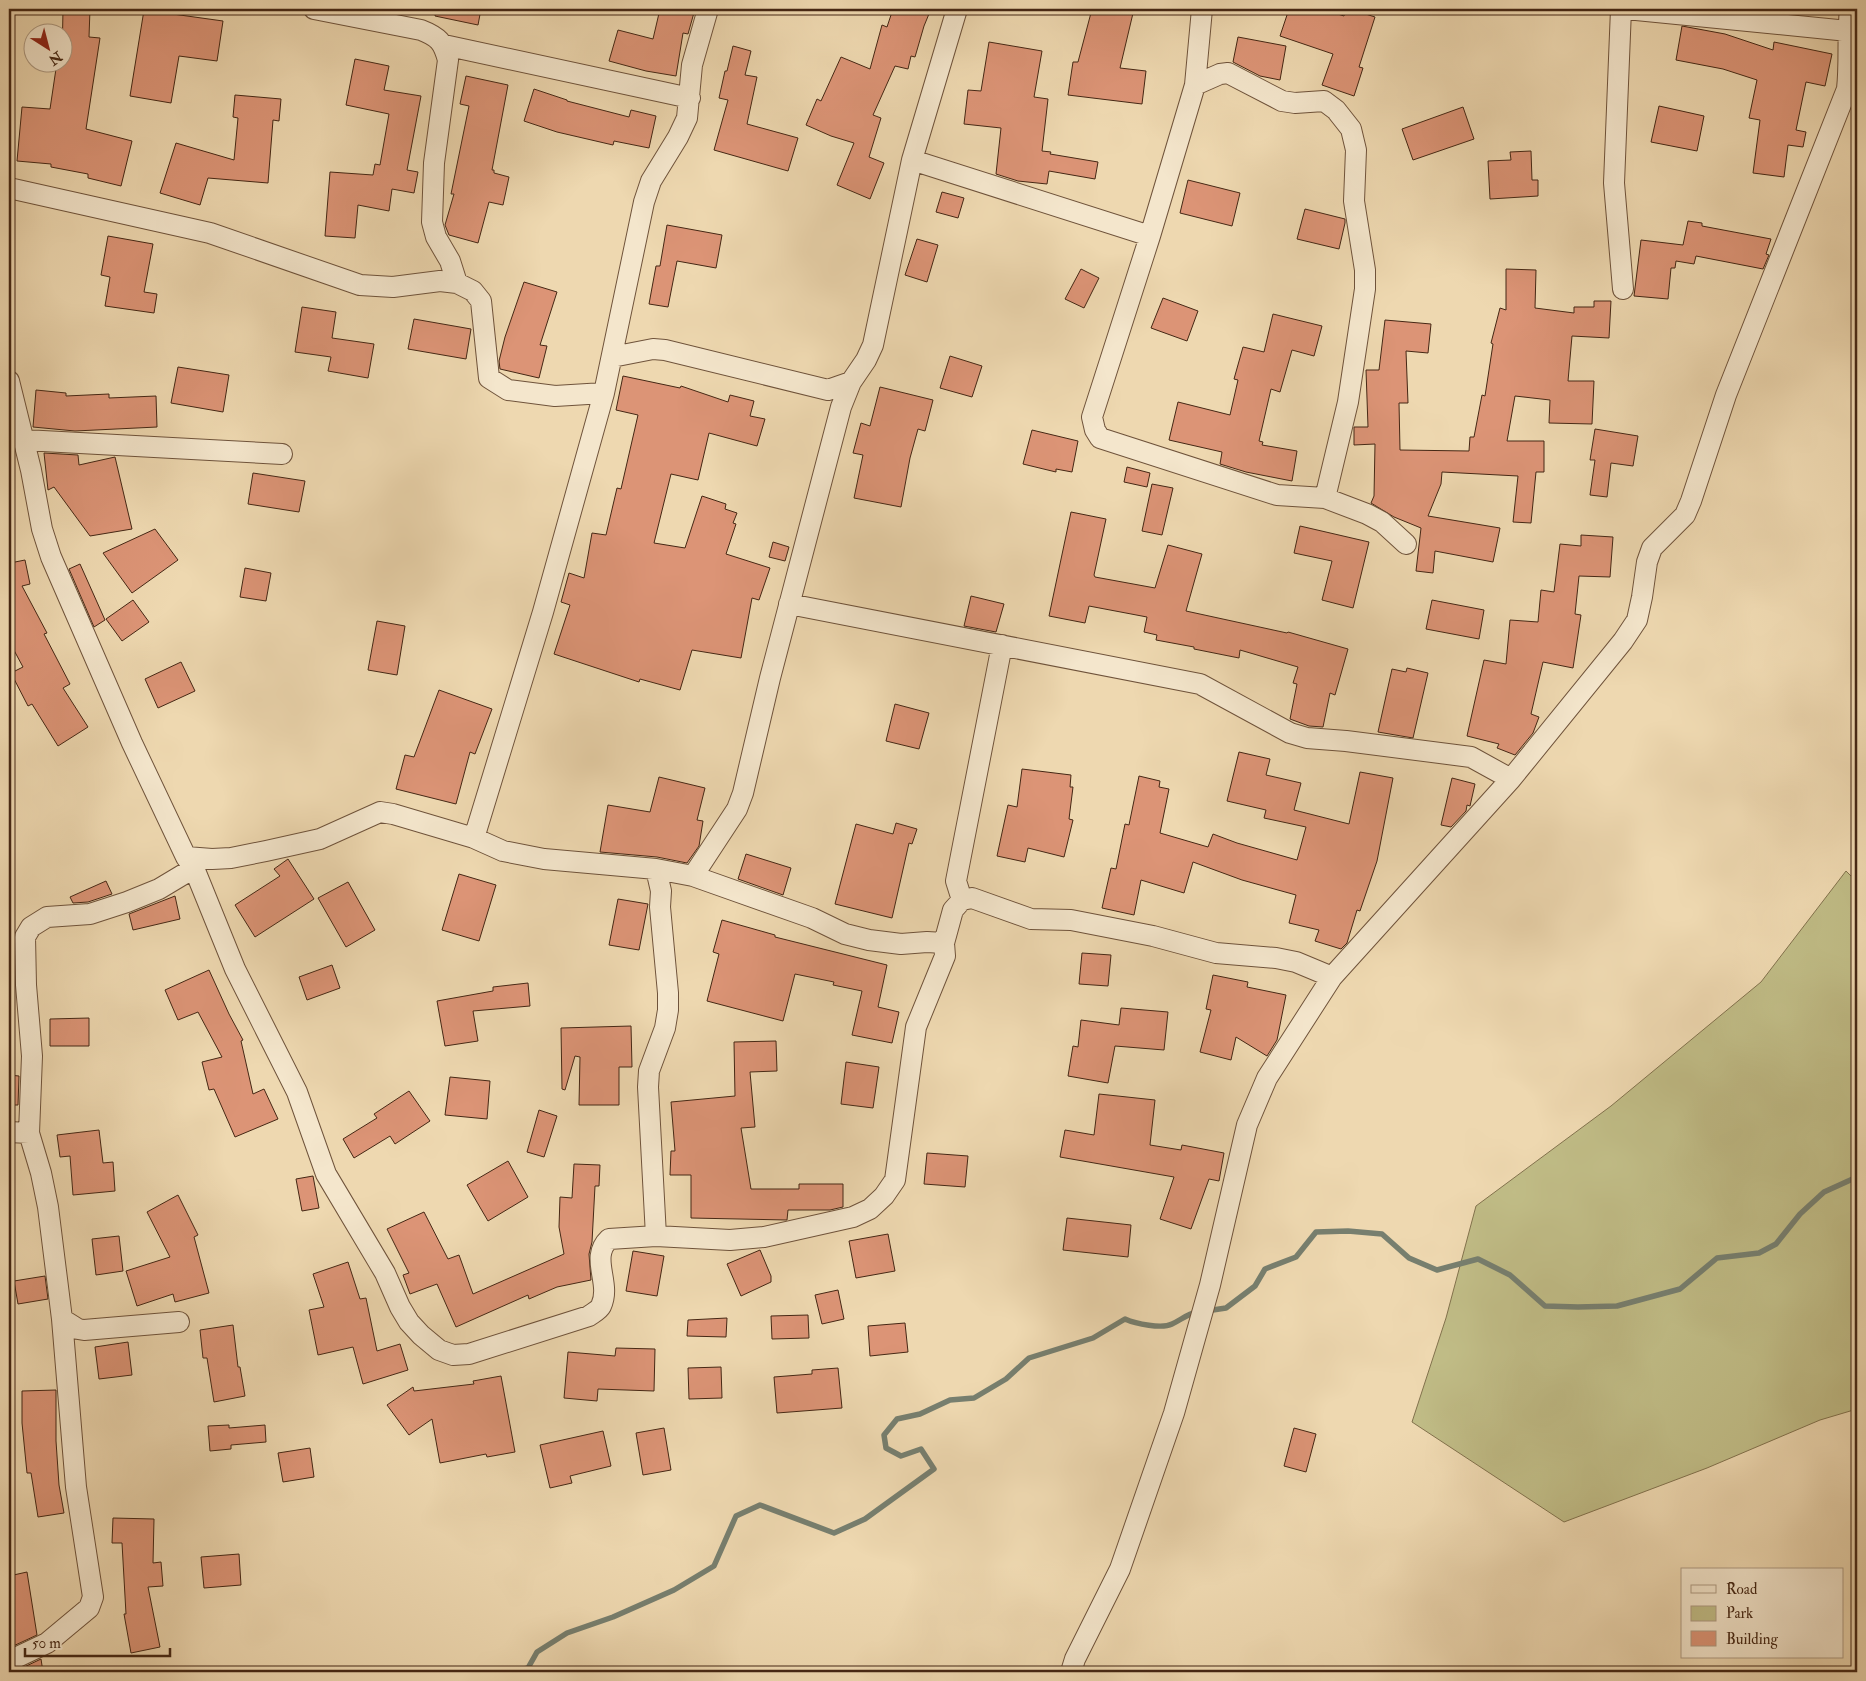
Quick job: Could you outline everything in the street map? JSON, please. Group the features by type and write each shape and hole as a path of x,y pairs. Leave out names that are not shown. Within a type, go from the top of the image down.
{"street":[{"path":"314,9 421,30 434,35 444,45 448,60 434,163 432,222 436,237 450,261 457,283"},
{"path":"474,838 543,612 604,393 650,181 687,118 692,65 708,9"},
{"path":"693,876 737,809 743,793 840,407 851,382 866,360 873,345 912,160 957,9"},
{"path":"1202,9 1195,85 1150,236 1092,417 1095,430 1100,438 1277,495 1325,498 1367,514 1382,522 1406,544"},
{"path":"1621,9 1614,183 1623,289"},
{"path":"1626,9 1848,31"},
{"path":"1071,1672 1075,1659 1120,1569 1174,1413 1210,1285 1247,1124 1267,1078 1332,977 1511,779 1637,620 1647,562 1652,548 1685,514 1726,395 1847,88 1850,63 1848,31 1850,9"},
{"path":"444,45 690,98"},
{"path":"1195,85 1220,74 1228,73 1282,101 1295,103 1324,101 1336,110 1351,129 1356,150 1354,200 1365,270 1364,289 1348,402 1325,498"},
{"path":"912,160 1150,236"},
{"path":"9,188 210,233 360,285 393,287 440,281 457,283 473,291 481,301 489,378 508,390 555,396 604,393"},
{"path":"612,357 653,349 666,350 828,390 851,382"},
{"path":"9,381 31,470 42,529 51,557 132,743 190,863 235,969 297,1092 320,1160 333,1188 385,1273 409,1322 439,1350 454,1355 469,1354 589,1316 601,1307 604,1292 600,1255 602,1245 609,1238 656,1236 730,1240 764,1237 853,1217 870,1209 884,1196 895,1180 916,1027 942,966 945,956 944,943 953,910 962,900 972,898 1031,919 1070,920 1152,936 1216,953 1276,958 1296,962 1332,977"},
{"path":"828,390 840,407"},
{"path":"24,440 282,454"},
{"path":"789,604 1200,684 1290,733 1307,738 1346,741 1471,757 1511,779"},
{"path":"962,900 956,881 1002,645"},
{"path":"9,1661 47,1643 89,1608 93,1597 76,1487 62,1319 48,1207 41,1173 29,1133 32,1056 26,985 25,937 31,927 47,917 90,914 127,902 159,889 190,863 230,858 320,839 380,812 393,814 474,838 503,851 544,859 656,869 693,876 868,940 901,944 944,943"},
{"path":"656,869 660,891 668,992 665,1028 649,1071 648,1087 656,1236"},
{"path":"9,1132 29,1133"},
{"path":"62,1319 78,1329 84,1330 179,1322"}],"green space":[{"path":"1846,871 1857,882 1857,1409 1820,1420 1707,1468 1564,1522 1412,1422 1446,1318 1476,1206 1611,1106 1761,982"}],"building":[{"path":"63,9 90,9 89,37 100,38 86,129 132,141 121,186 88,178 88,174 51,167 51,164 17,161 22,107 50,109 56,72 72,72 72,22 63,22"},
{"path":"436,9 481,9 478,25 435,16"},
{"path":"660,9 695,9 688,34 683,33 676,76 646,71 609,61 618,30 653,39"},
{"path":"893,9 931,9 915,57 911,56 908,69 895,66 873,115 881,118 869,157 884,163 870,199 837,185 854,143 831,136 806,125 817,99 821,101 841,57 870,69 882,25 887,27"},
{"path":"1092,9 1134,9 1120,68 1146,71 1142,104 1068,95 1073,62 1078,62"},
{"path":"1289,9 1322,9 1344,16 1346,9 1350,9 1375,17 1359,67 1363,68 1354,96 1322,85 1333,54 1280,36"},
{"path":"144,10 223,21 217,61 179,56 171,103 130,96"},
{"path":"1682,26 1725,34 1773,50 1774,42 1832,54 1825,86 1806,82 1796,130 1806,132 1803,147 1788,145 1784,177 1753,173 1760,120 1749,118 1757,80 1723,69 1676,60"},
{"path":"1238,37 1286,46 1280,80 1260,76 1233,62"},
{"path":"989,42 1042,51 1034,97 1048,99 1042,151 1098,162 1095,179 1049,171 1047,184 1018,181 996,174 1001,128 964,124 968,90 981,91"},
{"path":"733,46 751,51 745,75 757,77 747,124 798,138 788,171 714,150 728,100 719,98"},
{"path":"355,59 389,66 384,90 421,96 407,170 418,172 414,193 392,189 389,211 358,205 355,238 325,236 330,172 373,175 375,164 380,165 389,114 346,105"},
{"path":"466,76 508,85 492,170 494,170 494,173 509,177 503,205 489,202 478,243 449,235 445,225 454,194 451,194 469,106 460,104"},
{"path":"534,89 567,101 629,117 631,110 656,116 649,148 614,141 613,145 557,132 524,121"},
{"path":"235,95 281,99 279,121 273,120 268,183 208,178 200,205 160,193 176,143 234,160 238,118 233,117"},
{"path":"1659,106 1704,116 1697,151 1651,142"},
{"path":"1463,107 1474,139 1413,160 1402,129"},
{"path":"1531,151 1532,180 1538,180 1538,196 1490,199 1488,161 1511,160 1510,152"},
{"path":"1188,180 1240,193 1232,226 1180,213"},
{"path":"942,192 964,198 958,218 936,212"},
{"path":"1305,209 1345,219 1339,249 1297,239"},
{"path":"1688,221 1702,223 1702,226 1771,239 1766,254 1769,255 1763,269 1696,256 1694,264 1676,261 1675,268 1671,268 1668,299 1634,296 1641,240 1683,245"},
{"path":"667,225 722,235 716,268 677,261 668,307 649,304 656,266 660,266"},
{"path":"108,236 153,244 144,292 157,294 154,313 105,306 110,277 101,275"},
{"path":"917,239 938,245 927,282 905,275"},
{"path":"1081,269 1099,278 1084,308 1065,299"},
{"path":"1506,269 1536,270 1535,308 1574,313 1574,307 1594,307 1594,301 1611,301 1609,338 1572,336 1568,381 1594,381 1592,424 1549,423 1550,400 1515,396 1507,441 1544,441 1544,472 1536,472 1531,523 1513,522 1518,476 1442,472 1441,484 1428,516 1500,528 1493,562 1435,551 1433,573 1416,571 1421,528 1394,517 1371,503 1374,496 1375,444 1354,445 1354,427 1368,427 1366,370 1379,370 1385,320 1431,324 1428,353 1406,351 1408,403 1399,403 1400,450 1469,451 1470,437 1474,437 1482,395 1485,396 1493,344 1491,343 1500,308 1506,310"},
{"path":"524,282 557,292 540,345 547,346 539,378 500,369 499,361 505,337"},
{"path":"1163,298 1198,311 1187,341 1151,328"},
{"path":"302,307 336,312 332,338 374,344 368,378 328,371 331,357 295,352"},
{"path":"1273,314 1322,326 1314,356 1292,350 1280,392 1271,389 1259,441 1263,442 1262,445 1297,451 1292,481 1246,472 1220,464 1222,452 1169,440 1178,402 1230,415 1238,380 1234,379 1243,347 1264,352"},
{"path":"414,319 471,329 466,359 408,349"},
{"path":"950,356 982,366 972,397 940,388"},
{"path":"178,367 229,375 223,412 171,403"},
{"path":"623,376 680,388 681,386 728,402 730,395 754,401 750,416 765,419 757,446 709,433 698,480 671,474 654,543 685,548 702,496 726,504 725,509 737,513 733,523 736,524 726,554 770,568 759,600 752,598 741,658 692,650 680,690 640,679 639,682 554,654 570,605 561,602 569,573 584,578 592,533 606,535 617,488 621,489 638,415 616,410"},
{"path":"880,387 933,400 925,431 918,429 910,458 901,507 854,498 863,455 853,453 861,423 870,426"},
{"path":"36,390 66,393 66,396 109,394 109,398 156,396 157,427 75,431 33,427"},
{"path":"1595,429 1638,436 1633,466 1611,463 1607,497 1590,495 1595,460 1590,460"},
{"path":"1032,430 1078,441 1072,472 1056,469 1056,472 1023,464"},
{"path":"44,453 78,455 79,465 115,457 132,529 90,536 54,487 48,490"},
{"path":"1127,467 1150,473 1147,487 1124,482"},
{"path":"253,473 305,481 299,512 248,504"},
{"path":"1152,484 1173,488 1162,535 1142,531"},
{"path":"1071,512 1106,519 1095,577 1155,588 1168,545 1202,554 1186,611 1288,632 1348,649 1335,695 1330,693 1323,727 1309,726 1290,719 1297,684 1293,683 1298,667 1240,650 1239,658 1156,640 1157,635 1144,632 1147,617 1089,606 1085,623 1049,616"},
{"path":"1300,526 1369,542 1353,608 1322,600 1332,561 1294,553"},
{"path":"155,529 178,560 132,593 103,553"},
{"path":"1581,535 1613,537 1610,577 1579,576 1575,614 1581,615 1573,668 1543,662 1531,714 1539,717 1533,733 1515,755 1497,748 1499,744 1467,736 1484,660 1506,664 1510,620 1538,622 1541,590 1554,592 1560,544 1581,546"},
{"path":"773,542 789,547 785,561 769,557"},
{"path":"9,560 10,563 25,560 30,584 22,586 47,633 44,634 70,684 63,688 88,727 58,746 32,704 28,706 11,673 23,667 9,641"},
{"path":"80,564 105,620 94,627 69,569"},
{"path":"245,568 271,573 266,601 240,597"},
{"path":"971,596 1004,604 996,632 964,626"},
{"path":"133,600 149,622 122,641 106,619"},
{"path":"1432,600 1484,610 1479,639 1426,629"},
{"path":"377,621 405,626 397,675 368,670"},
{"path":"181,662 195,691 158,708 145,679"},
{"path":"1407,668 1428,673 1413,738 1378,732 1392,669 1406,672"},
{"path":"439,690 492,709 475,754 470,752 456,804 396,789 405,755 414,757"},
{"path":"895,704 929,713 919,749 886,741"},
{"path":"1239,752 1270,759 1266,775 1301,783 1294,810 1349,824 1360,772 1393,778 1377,861 1360,911 1357,910 1347,943 1341,949 1315,941 1319,930 1289,923 1296,895 1242,880 1193,862 1184,893 1141,880 1134,915 1102,908 1111,868 1116,869 1125,824 1129,825 1139,776 1160,781 1159,787 1169,789 1160,833 1208,847 1213,834 1237,843 1297,860 1306,827 1264,818 1266,810 1227,801"},
{"path":"1022,769 1071,775 1070,787 1073,787 1069,819 1073,820 1064,857 1028,848 1025,862 997,856 1008,805 1017,807"},
{"path":"659,777 705,788 697,820 703,821 699,846 687,863 657,857 600,852 608,805 650,812"},
{"path":"1452,778 1475,784 1470,806 1467,805 1466,811 1451,827 1441,825"},
{"path":"896,823 917,829 912,844 909,843 892,918 835,904 856,824 893,834"},
{"path":"746,854 791,868 783,895 738,879"},
{"path":"288,859 314,899 255,937 235,905 280,876 274,869"},
{"path":"459,874 496,885 479,941 442,930"},
{"path":"106,881 112,894 88,902 73,903 70,897"},
{"path":"348,882 375,930 346,947 318,898"},
{"path":"175,896 180,919 133,930 129,914"},
{"path":"618,899 648,904 639,950 609,945"},
{"path":"722,920 775,935 775,937 887,965 878,1007 899,1012 892,1043 852,1035 862,991 833,985 834,982 795,974 783,1021 707,1001 719,954 713,952"},
{"path":"1082,953 1111,955 1108,986 1079,984"},
{"path":"332,965 340,988 307,1000 299,977"},
{"path":"209,970 243,1040 241,1041 253,1094 264,1089 278,1119 235,1137 214,1089 209,1090 202,1062 222,1057 198,1012 178,1020 165,990"},
{"path":"1213,975 1248,982 1247,987 1286,995 1277,1040 1267,1056 1236,1037 1231,1060 1200,1052 1211,1010 1206,1009"},
{"path":"528,983 530,1006 473,1011 478,1041 445,1046 437,1001 493,991 493,987"},
{"path":"1121,1008 1168,1012 1164,1050 1115,1046 1108,1083 1068,1076 1073,1046 1078,1047 1081,1020 1119,1025"},
{"path":"89,1018 89,1046 50,1046 50,1019"},
{"path":"631,1026 632,1067 619,1067 619,1105 579,1105 580,1057 575,1056 565,1090 562,1089 561,1028"},
{"path":"776,1041 777,1071 750,1072 755,1127 741,1128 751,1189 799,1189 799,1184 843,1184 843,1207 830,1210 788,1210 787,1220 691,1218 691,1175 670,1175 671,1151 675,1151 671,1102 735,1096 734,1042"},
{"path":"846,1062 879,1067 873,1108 841,1104"},
{"path":"9,1075 19,1076 18,1105 9,1105"},
{"path":"450,1077 490,1081 487,1119 445,1115"},
{"path":"409,1091 430,1121 395,1144 390,1136 354,1158 343,1139 377,1118 374,1114"},
{"path":"1099,1094 1155,1100 1150,1145 1181,1150 1182,1145 1224,1153 1219,1181 1209,1179 1191,1229 1160,1219 1174,1177 1060,1157 1065,1130 1094,1135"},
{"path":"539,1110 557,1116 544,1157 527,1152"},
{"path":"99,1130 103,1163 113,1162 115,1191 73,1195 70,1156 60,1157 57,1135"},
{"path":"927,1153 968,1156 965,1187 924,1184"},
{"path":"508,1161 528,1197 488,1221 467,1185"},
{"path":"574,1164 600,1165 599,1186 595,1186 592,1242 589,1254 591,1280 557,1287 529,1299 528,1295 456,1327 437,1284 410,1294 403,1275 409,1273 387,1229 424,1212 448,1259 459,1255 473,1294 564,1254 559,1227 560,1197 572,1198"},
{"path":"313,1176 319,1208 302,1211 296,1179"},
{"path":"178,1195 198,1235 194,1237 209,1293 175,1302 173,1294 137,1306 126,1271 170,1257 147,1212"},
{"path":"1067,1218 1131,1225 1128,1257 1063,1250"},
{"path":"888,1234 895,1271 856,1278 849,1241"},
{"path":"119,1236 123,1271 96,1275 92,1239"},
{"path":"760,1250 771,1276 771,1282 741,1296 727,1264"},
{"path":"633,1251 664,1256 657,1296 626,1291"},
{"path":"348,1262 360,1299 366,1298 377,1351 400,1344 408,1370 363,1384 353,1347 318,1355 309,1310 324,1307 313,1274"},
{"path":"45,1276 48,1299 18,1304 14,1281"},
{"path":"838,1290 844,1319 822,1324 815,1295"},
{"path":"808,1315 809,1338 772,1339 771,1316"},
{"path":"727,1318 726,1337 687,1336 688,1320"},
{"path":"905,1323 908,1352 870,1356 868,1326"},
{"path":"233,1325 238,1367 240,1367 245,1396 214,1402 207,1358 203,1358 200,1330"},
{"path":"128,1342 132,1375 99,1379 95,1347"},
{"path":"616,1348 655,1349 654,1391 598,1389 597,1401 564,1398 568,1352 615,1356"},
{"path":"721,1367 722,1398 689,1399 688,1368"},
{"path":"838,1368 842,1408 777,1413 774,1377 812,1374 812,1370"},
{"path":"501,1376 515,1452 487,1457 486,1454 440,1463 432,1419 409,1435 387,1405 413,1387 414,1391 474,1384 473,1381"},
{"path":"56,1390 56,1441 59,1485 64,1513 38,1517 31,1473 27,1473 22,1423 22,1391"},
{"path":"229,1425 229,1428 265,1425 266,1442 231,1445 231,1449 210,1451 208,1426"},
{"path":"664,1428 671,1470 643,1475 636,1433"},
{"path":"1294,1428 1316,1434 1306,1472 1284,1466"},
{"path":"603,1431 611,1466 570,1476 572,1483 550,1488 540,1445"},
{"path":"310,1448 314,1477 283,1482 278,1453"},
{"path":"113,1518 154,1519 153,1563 161,1562 163,1586 148,1587 160,1647 131,1653 124,1614 126,1614 122,1543 112,1543"},
{"path":"239,1554 241,1585 204,1588 201,1557"},
{"path":"27,1572 37,1635 9,1648 9,1576"},
{"path":"41,1659 43,1672 23,1672 22,1668"}],"waterway":[{"path":"1206,1311 1226,1308 1255,1286 1265,1269 1296,1257 1316,1232 1348,1231 1382,1234 1409,1258 1437,1270 1478,1259 1510,1275 1545,1306 1617,1306 1680,1289 1717,1258 1759,1253 1776,1244 1800,1214 1824,1192 1857,1177"},
{"path":"512,1672 528,1668 537,1652 567,1633 613,1617 674,1590 714,1566 736,1516 760,1505 834,1533 865,1519 934,1469 921,1449 901,1456 886,1448 884,1435 897,1419 920,1414 950,1400 974,1398 1006,1379 1029,1358 1093,1338 1125,1319 1136,1323 1162,1326 1172,1324 1197,1312"}]}
